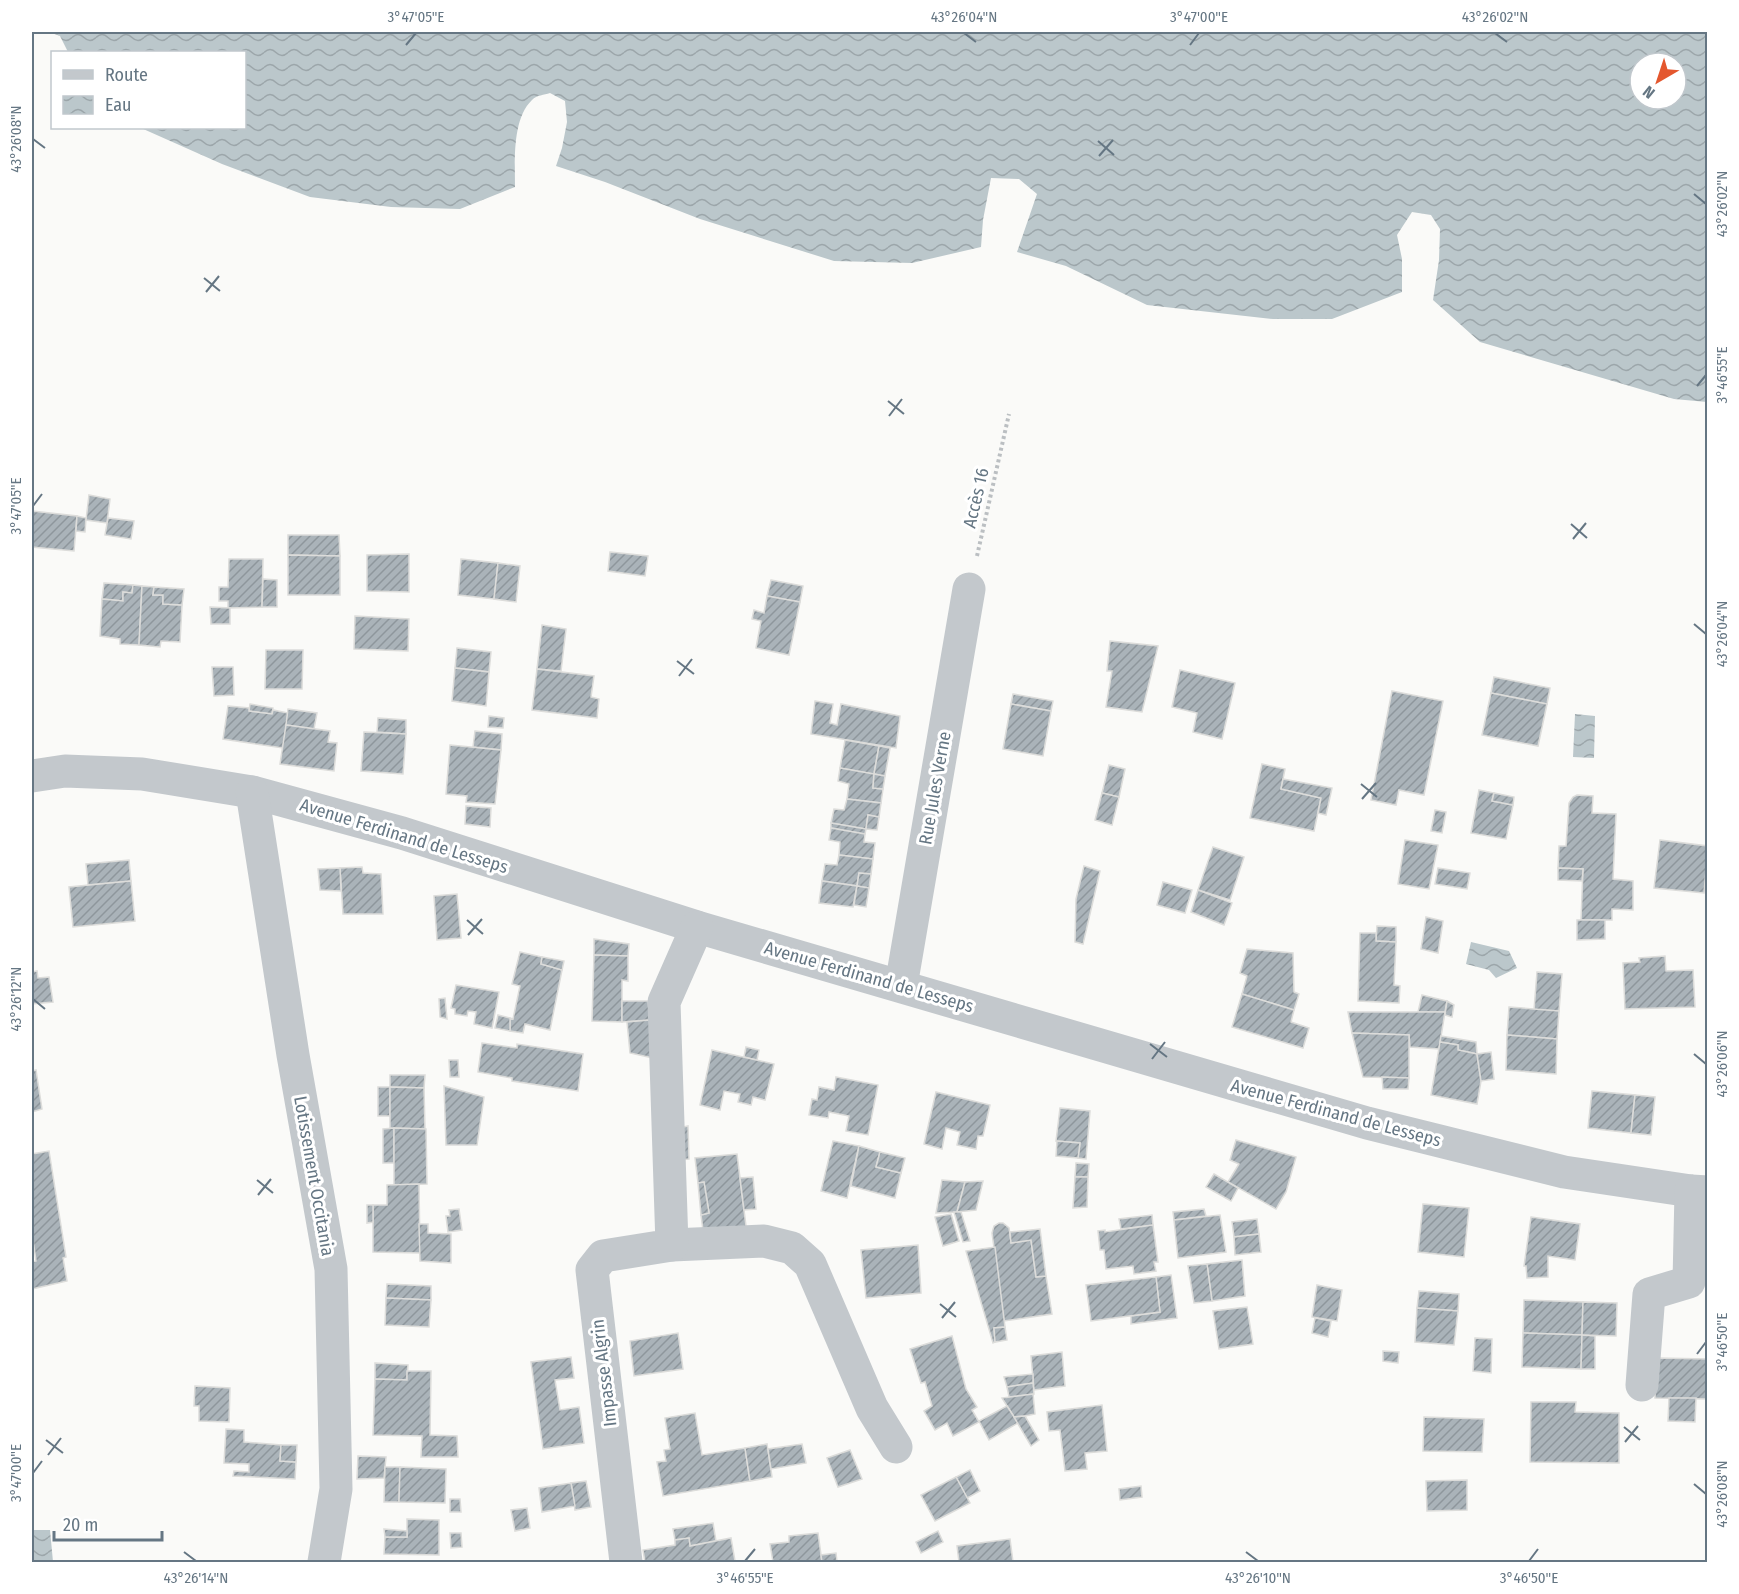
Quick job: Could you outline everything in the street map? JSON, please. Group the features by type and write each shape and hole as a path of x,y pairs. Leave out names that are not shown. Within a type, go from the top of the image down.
{"street":[{"name":"Rue Jules Verne","path":"901,986 969,589"},
{"name":"Avenue Ferdinand de Lesseps","path":"32,776 65,771 142,774 252,792 402,833 562,886 697,927 1367,1123 1564,1172 1699,1191"},
{"name":"Lotissement Occitania","path":"252,792 293,1055 331,1269 336,1489 324,1563"},
{"path":"672,1245 664,1002 697,927"},
{"path":"1642,1385 1648,1294 1689,1282 1699,1191"},
{"name":"Impasse Algrin","path":"626,1563 592,1270 603,1257 672,1245 764,1241 792,1248 810,1264 872,1408 896,1448"}],"path":[{"name":"Accès 16","path":"969,589 1009,414"}],"water":[{"path":"49,32 1707,32 1707,402 1674,399 1480,342 1433,300 1439,260 1440,229 1431,215 1412,212 1397,235 1402,259 1402,292 1332,319 1273,319 1147,305 1066,266 1017,252 1037,194 1019,179 991,178 983,220 981,247 912,263 834,261 700,219 605,182 556,166 567,122 565,101 550,93 532,100 521,118 516,141 515,187 460,209 391,207 310,197 222,164 143,129 246,129 246,51 68,51 60,36"},
{"path":"1575,714 1595,716 1594,758 1573,757"},
{"path":"1471,942 1509,951 1517,968 1496,978 1489,970 1466,964"},
{"path":"32,1530 50,1530 53,1562 32,1562"}],"building":[{"path":"89,495 110,499 107,523 86,520"},
{"path":"32,511 77,516 74,551 32,547"},
{"path":"77,516 86,518 85,532 76,531"},
{"path":"108,518 134,521 131,539 105,535"},
{"path":"288,535 339,535 340,556 288,555"},
{"path":"610,552 648,556 645,576 608,571"},
{"path":"409,554 409,592 367,591 367,555"},
{"path":"288,555 340,556 340,595 288,595"},
{"path":"229,559 263,559 262,607 228,608 228,601 219,601 219,587 228,587"},
{"path":"461,559 498,563 494,599 458,595"},
{"path":"498,563 520,566 516,602 494,599"},
{"path":"263,579 277,580 277,607 262,607"},
{"path":"771,580 803,586 800,602 767,596"},
{"path":"104,583 133,585 132,593 123,592 123,601 102,599"},
{"path":"133,585 142,586 139,645 120,644 120,639 100,636 102,599 123,601 123,592 132,593"},
{"path":"142,586 154,587 153,595 163,595 163,604 182,605 180,642 161,641 160,647 139,645"},
{"path":"154,587 184,589 182,605 163,604 163,595 153,595"},
{"path":"767,596 800,602 789,655 756,648 761,621 752,619 754,610 764,613"},
{"path":"210,607 230,608 230,624 211,624"},
{"path":"355,616 409,619 408,651 354,649"},
{"path":"542,625 566,629 561,671 537,669"},
{"path":"1110,641 1158,646 1142,712 1106,707 1112,671 1107,671"},
{"path":"457,648 491,652 489,672 455,668"},
{"path":"266,650 303,650 302,689 265,689"},
{"path":"212,667 233,667 234,695 214,696"},
{"path":"455,668 489,672 486,706 452,701"},
{"path":"537,669 594,676 591,697 599,699 597,718 532,710"},
{"path":"1180,670 1235,683 1222,739 1193,732 1197,713 1172,707"},
{"path":"1494,677 1550,688 1547,704 1491,693"},
{"path":"1392,691 1443,701 1424,795 1399,790 1396,805 1371,800"},
{"path":"1491,693 1547,704 1538,746 1482,735"},
{"path":"1013,694 1053,701 1051,711 1011,704"},
{"path":"815,701 833,704 830,723 837,725 841,704 900,716 896,748 811,734"},
{"path":"250,704 273,708 272,714 249,711"},
{"path":"1011,704 1051,711 1043,756 1003,749"},
{"path":"228,706 272,714 273,710 288,713 283,748 223,739"},
{"path":"288,709 317,713 314,729 286,725"},
{"path":"489,716 504,718 503,728 488,727"},
{"path":"378,718 406,720 406,734 377,732"},
{"path":"286,725 330,731 328,742 337,743 334,771 280,764"},
{"path":"475,731 502,734 501,750 473,747"},
{"path":"364,732 406,734 403,774 361,771"},
{"path":"845,740 879,746 874,774 840,768"},
{"path":"450,745 501,750 495,804 466,802 467,796 446,794"},
{"path":"879,746 890,748 885,776 874,774"},
{"path":"1262,764 1285,769 1281,789 1321,798 1314,831 1250,818"},
{"path":"1109,765 1125,769 1119,797 1102,793"},
{"path":"840,768 874,774 873,788 883,789 881,803 847,799 849,784 838,781"},
{"path":"874,774 885,776 883,789 873,788"},
{"path":"1283,779 1332,788 1326,815 1318,813 1321,798 1281,789"},
{"path":"1479,790 1494,793 1492,801 1513,805 1506,839 1471,833"},
{"path":"1102,793 1119,797 1112,825 1095,820"},
{"path":"1494,793 1514,797 1513,805 1492,801"},
{"path":"1577,795 1593,796 1592,813 1616,814 1613,879 1633,881 1633,910 1612,909 1612,920 1581,920 1583,869 1558,868 1559,846 1566,846 1569,803"},
{"path":"847,799 881,803 879,817 868,815 866,829 831,823 834,809 844,810"},
{"path":"466,806 491,808 490,827 465,824"},
{"path":"1435,810 1446,812 1442,833 1431,831"},
{"path":"868,815 879,817 877,830 866,829"},
{"path":"831,823 866,829 865,834 831,828"},
{"path":"831,828 865,834 864,842 875,843 873,859 839,855 840,842 829,840"},
{"path":"1405,840 1438,845 1429,889 1398,884"},
{"path":"1660,840 1708,846 1704,893 1654,888"},
{"path":"1213,847 1244,857 1230,900 1198,890"},
{"path":"839,855 873,859 871,874 859,873 857,886 822,881 825,864 837,865"},
{"path":"129,860 131,881 88,885 86,864"},
{"path":"1084,866 1100,871 1083,944 1075,942 1076,899"},
{"path":"362,867 363,873 381,874 383,914 343,914 340,868"},
{"path":"340,868 341,891 320,890 318,869"},
{"path":"1438,868 1470,873 1467,889 1435,884"},
{"path":"1558,868 1583,869 1582,881 1558,880"},
{"path":"859,873 871,874 869,888 857,886"},
{"path":"131,881 135,921 73,927 69,887"},
{"path":"822,881 857,886 853,907 819,903"},
{"path":"1163,882 1192,890 1185,913 1157,905"},
{"path":"857,886 869,888 866,907 854,905"},
{"path":"1198,890 1232,903 1224,925 1191,912"},
{"path":"457,894 461,938 437,940 434,896"},
{"path":"1426,917 1443,921 1438,953 1421,949"},
{"path":"1577,920 1605,920 1605,939 1577,940"},
{"path":"1377,926 1396,927 1396,942 1376,941"},
{"path":"1360,933 1376,933 1376,941 1396,942 1394,985 1400,986 1399,1003 1358,1001"},
{"path":"594,939 629,944 628,956 594,955"},
{"path":"1247,949 1293,953 1294,992 1299,994 1294,1010 1242,994 1247,976 1240,973"},
{"path":"520,952 542,957 541,964 562,970 550,1030 525,1024 523,1033 510,1031 510,1018 513,1019 520,986 512,984"},
{"path":"594,955 628,956 628,981 622,980 622,1022 592,1021"},
{"path":"1665,956 1666,971 1693,970 1695,1007 1625,1009 1623,963 1640,962 1639,958"},
{"path":"542,957 564,961 562,970 541,964"},
{"path":"37,971 38,978 49,977 53,1002 32,1004 32,972"},
{"path":"1537,972 1562,974 1559,1011 1534,1010"},
{"path":"456,985 499,992 492,1028 474,1024 476,1012 468,1011 467,1016 455,1014 455,1009 451,1008"},
{"path":"1242,994 1294,1010 1291,1022 1309,1028 1303,1048 1232,1027"},
{"path":"1422,995 1447,1001 1445,1012 1418,1012"},
{"path":"445,998 447,1019 440,1017 439,999"},
{"path":"622,1001 648,1001 650,1020 622,1022"},
{"path":"1447,1001 1454,1005 1452,1017 1445,1015"},
{"path":"1509,1007 1559,1011 1557,1039 1507,1035"},
{"path":"1348,1012 1445,1012 1439,1049 1410,1047 1409,1035 1352,1033"},
{"path":"498,1015 510,1018 510,1031 495,1028"},
{"path":"650,1020 653,1058 630,1053 627,1022"},
{"path":"1352,1033 1409,1035 1409,1078 1363,1077"},
{"path":"1507,1035 1557,1039 1556,1074 1506,1070"},
{"path":"1441,1036 1476,1042 1477,1054 1458,1050 1458,1045 1440,1042"},
{"path":"1440,1042 1458,1045 1458,1050 1477,1054 1481,1081 1477,1104 1431,1095"},
{"path":"482,1043 517,1048 517,1044 583,1054 578,1091 512,1081 512,1078 478,1072"},
{"path":"746,1047 759,1050 757,1060 744,1057"},
{"path":"712,1050 774,1064 765,1100 753,1097 751,1105 738,1102 740,1094 724,1091 720,1110 700,1105"},
{"path":"1491,1052 1494,1079 1481,1081 1477,1054"},
{"path":"449,1060 458,1060 459,1077 450,1077"},
{"path":"36,1070 42,1109 32,1112 32,1071"},
{"path":"390,1075 425,1075 424,1088 390,1087"},
{"path":"836,1077 878,1085 868,1135 846,1131 849,1116 829,1112 828,1118 809,1115 812,1099 817,1100 819,1087 834,1090"},
{"path":"1382,1077 1409,1078 1408,1089 1383,1089"},
{"path":"444,1086 484,1097 477,1145 446,1145"},
{"path":"378,1087 390,1087 390,1116 378,1116"},
{"path":"390,1087 424,1088 425,1129 390,1128"},
{"path":"1592,1091 1635,1095 1631,1133 1588,1128"},
{"path":"936,1092 990,1105 983,1136 978,1136 976,1149 957,1145 960,1132 946,1128 942,1149 924,1144"},
{"path":"1635,1095 1655,1097 1651,1135 1631,1133"},
{"path":"1060,1108 1090,1111 1086,1159 1078,1158 1080,1143 1056,1141"},
{"path":"688,1126 689,1159 676,1160 674,1129"},
{"path":"394,1128 394,1163 383,1163 383,1129"},
{"path":"394,1128 426,1129 427,1184 394,1185"},
{"path":"1236,1140 1296,1157 1286,1192 1276,1209 1228,1182 1239,1164 1230,1160"},
{"path":"833,1141 859,1146 847,1198 821,1191"},
{"path":"1057,1141 1080,1143 1078,1158 1056,1156"},
{"path":"859,1146 880,1152 876,1167 901,1173 895,1198 851,1186"},
{"path":"49,1151 66,1257 63,1258 67,1281 32,1289 32,1262 36,1261 32,1233 32,1154"},
{"path":"880,1152 905,1158 901,1173 876,1167"},
{"path":"737,1154 747,1234 704,1238 701,1215 709,1213 704,1182 698,1183 695,1158"},
{"path":"1076,1163 1089,1164 1088,1177 1075,1177"},
{"path":"1214,1174 1238,1188 1231,1201 1206,1187"},
{"path":"753,1177 756,1209 744,1210 740,1178"},
{"path":"1075,1177 1088,1177 1087,1207 1073,1208"},
{"path":"942,1180 965,1182 957,1212 936,1213"},
{"path":"983,1181 976,1210 957,1212 965,1182"},
{"path":"704,1182 709,1213 701,1215 698,1183"},
{"path":"419,1184 420,1253 373,1252 373,1205 387,1205 387,1185"},
{"path":"1423,1204 1469,1208 1464,1257 1418,1252"},
{"path":"367,1205 373,1205 373,1222 367,1223"},
{"path":"459,1209 462,1230 448,1232 446,1216 450,1216 449,1210"},
{"path":"1204,1209 1206,1216 1174,1220 1173,1212"},
{"path":"954,1212 961,1212 970,1241 963,1242"},
{"path":"951,1214 959,1241 943,1246 935,1217"},
{"path":"1152,1215 1153,1225 1121,1229 1119,1219"},
{"path":"1220,1215 1226,1252 1178,1258 1174,1220"},
{"path":"1531,1217 1580,1224 1575,1260 1548,1256 1548,1277 1527,1278 1526,1266 1524,1266"},
{"path":"1257,1219 1259,1234 1234,1237 1232,1222"},
{"path":"999,1223 1009,1228 1011,1243 1031,1240 1036,1277 1046,1276 1052,1314 1004,1321 992,1233 994,1226"},
{"path":"419,1224 428,1224 428,1233 451,1234 451,1263 420,1261"},
{"path":"1153,1225 1158,1262 1154,1262 1156,1271 1134,1274 1133,1266 1106,1269 1104,1250 1100,1250 1098,1231"},
{"path":"1040,1229 1046,1276 1036,1277 1031,1240 1011,1243 1010,1232"},
{"path":"1259,1234 1261,1252 1235,1255 1234,1237"},
{"path":"918,1245 921,1293 866,1298 861,1250"},
{"path":"995,1247 1005,1327 994,1328 995,1342 993,1343 966,1251"},
{"path":"1242,1260 1245,1296 1212,1301 1207,1264"},
{"path":"1207,1264 1212,1301 1194,1303 1188,1266"},
{"path":"1171,1275 1177,1318 1131,1324 1131,1316 1160,1312 1156,1277"},
{"path":"1156,1277 1160,1312 1091,1321 1086,1285"},
{"path":"387,1284 431,1286 431,1300 386,1298"},
{"path":"1317,1285 1342,1290 1337,1321 1312,1317"},
{"path":"1419,1291 1459,1294 1458,1311 1417,1308"},
{"path":"386,1298 431,1300 429,1327 385,1325"},
{"path":"1524,1300 1583,1302 1582,1335 1523,1333"},
{"path":"1583,1302 1617,1303 1616,1336 1582,1335"},
{"path":"1247,1307 1253,1344 1219,1349 1213,1311"},
{"path":"1417,1308 1458,1311 1454,1345 1415,1342"},
{"path":"1315,1318 1331,1321 1328,1337 1312,1333"},
{"path":"1005,1327 1007,1340 995,1342 994,1328"},
{"path":"678,1333 683,1369 634,1376 630,1341"},
{"path":"1523,1333 1582,1335 1581,1369 1522,1367"},
{"path":"1582,1335 1595,1336 1595,1369 1581,1369"},
{"path":"952,1336 966,1389 977,1407 972,1410 979,1422 953,1436 947,1423 935,1430 924,1411 932,1406 925,1382 921,1383 910,1349"},
{"path":"1475,1338 1492,1339 1491,1373 1473,1371"},
{"path":"1383,1351 1399,1352 1398,1363 1383,1361"},
{"path":"1062,1352 1065,1386 1034,1390 1031,1356"},
{"path":"571,1357 574,1378 555,1380 560,1410 579,1407 584,1443 543,1449 531,1362"},
{"path":"1656,1358 1708,1359 1708,1399 1655,1398"},
{"path":"375,1363 408,1365 407,1380 375,1379"},
{"path":"407,1371 431,1371 430,1435 457,1436 458,1457 421,1457 422,1436 373,1435 375,1379 407,1380"},
{"path":"1033,1374 1033,1383 1007,1387 1004,1377"},
{"path":"1033,1383 1034,1394 1009,1397 1007,1387"},
{"path":"195,1386 230,1388 229,1422 199,1421 199,1406 194,1406"},
{"path":"1033,1394 1035,1414 1025,1416 1014,1417 1002,1398"},
{"path":"1669,1398 1696,1398 1695,1422 1668,1421"},
{"path":"1531,1402 1576,1402 1575,1412 1619,1413 1619,1463 1530,1462"},
{"path":"1102,1405 1107,1451 1085,1453 1087,1469 1065,1471 1060,1430 1049,1431 1047,1412"},
{"path":"1007,1406 1018,1423 989,1440 979,1421"},
{"path":"695,1413 702,1455 745,1448 750,1481 663,1496 657,1462 666,1461 664,1450 670,1449 665,1418"},
{"path":"1025,1416 1039,1440 1031,1446 1014,1417"},
{"path":"1424,1417 1484,1419 1482,1452 1423,1451"},
{"path":"226,1429 244,1430 244,1442 281,1445 280,1461 296,1462 295,1479 233,1476 234,1471 249,1472 249,1464 224,1463"},
{"path":"767,1444 772,1477 750,1481 745,1448"},
{"path":"802,1444 806,1463 771,1469 768,1449"},
{"path":"281,1445 297,1445 296,1462 280,1461"},
{"path":"850,1450 862,1479 838,1487 827,1458"},
{"path":"358,1456 386,1457 384,1478 357,1479"},
{"path":"385,1467 400,1467 399,1502 384,1502"},
{"path":"400,1467 446,1469 445,1503 399,1502"},
{"path":"970,1470 980,1491 967,1498 956,1477"},
{"path":"956,1477 970,1503 935,1521 921,1495"},
{"path":"1467,1480 1467,1510 1427,1511 1426,1481"},
{"path":"586,1481 591,1507 575,1510 571,1483"},
{"path":"571,1483 575,1506 542,1512 539,1488"},
{"path":"1141,1486 1142,1497 1120,1500 1119,1489"},
{"path":"450,1499 460,1499 461,1512 450,1512"},
{"path":"527,1508 530,1528 515,1531 511,1510"},
{"path":"407,1519 439,1520 439,1555 384,1554 385,1537 407,1537"},
{"path":"713,1523 716,1541 690,1546 689,1538 675,1540 673,1529"},
{"path":"384,1529 407,1531 407,1537 385,1537"},
{"path":"938,1531 943,1542 921,1553 916,1542"},
{"path":"450,1533 461,1533 462,1547 451,1548"},
{"path":"818,1533 822,1562 773,1562 770,1544 789,1542 789,1536"},
{"path":"689,1538 690,1546 731,1538 735,1561 645,1562 643,1550 675,1545 675,1540"},
{"path":"1010,1539 1013,1562 959,1562 957,1546"},
{"path":"836,1553 837,1562 822,1562 821,1555"}]}
